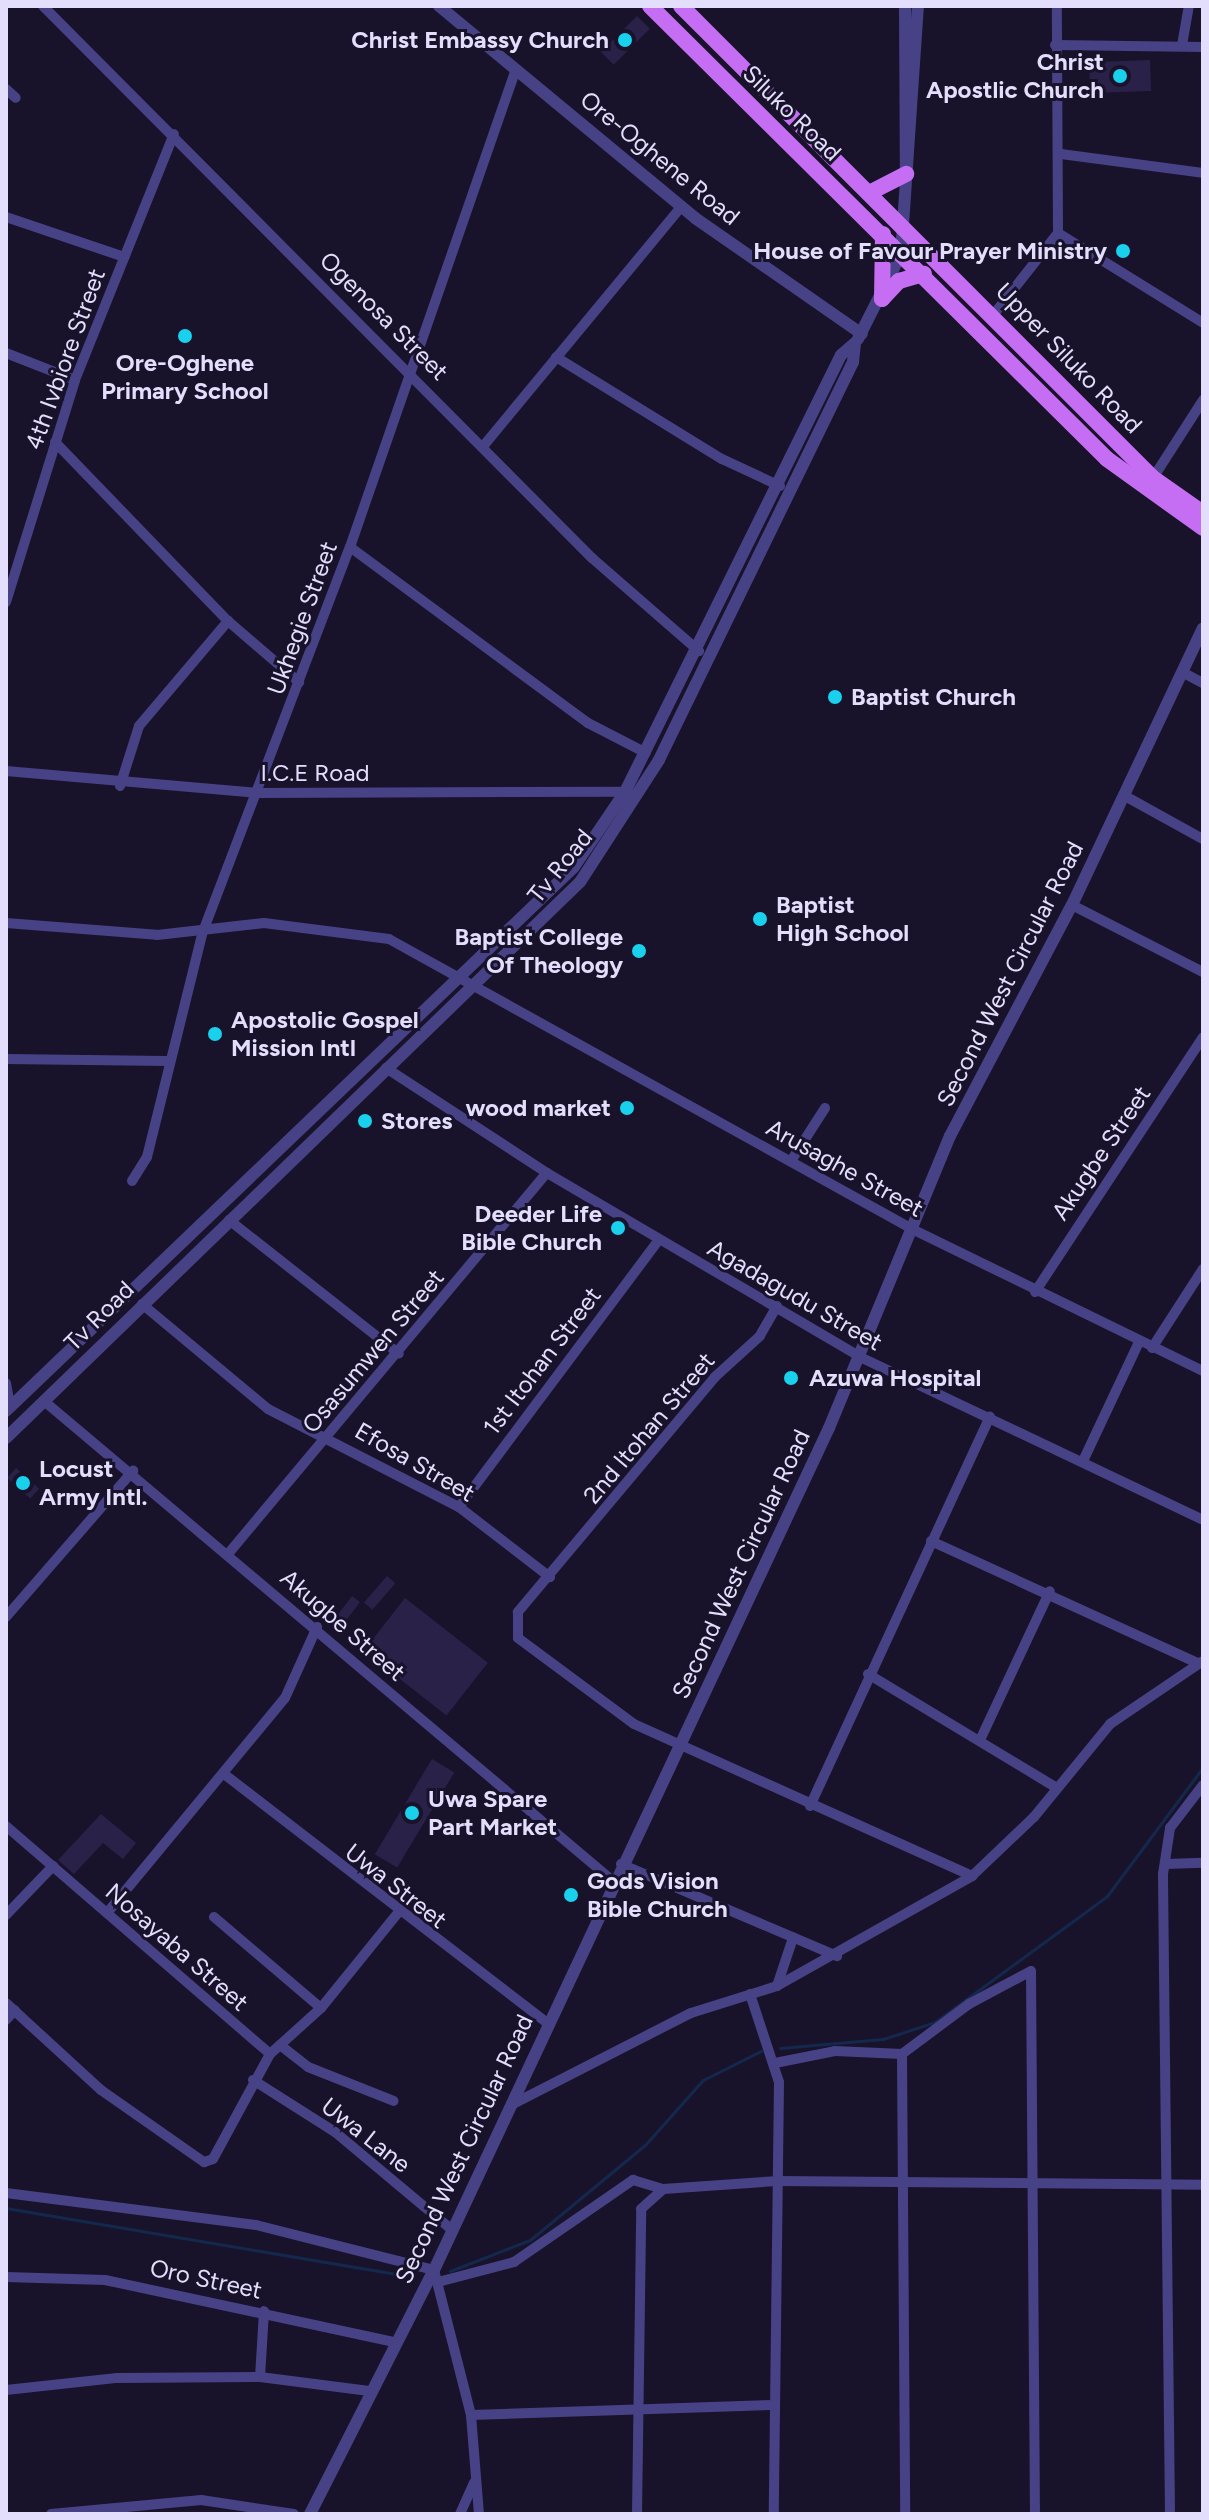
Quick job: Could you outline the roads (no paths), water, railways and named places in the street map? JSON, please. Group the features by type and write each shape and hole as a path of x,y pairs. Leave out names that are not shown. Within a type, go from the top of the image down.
{"main road":[{"name":"Siluko Road","path":"650,6 901,254"},
{"name":"Siluko Road","path":"681,6 905,229"},
{"path":"684,42 700,25"},
{"path":"869,193 906,174"},
{"name":"Upper Siluko Road","path":"905,229 994,314 1153,478 1203,513"},
{"path":"882,299 883,234"},
{"name":"Upper Siluko Road","path":"901,254 1107,459 1203,528"},
{"path":"882,299 899,281 924,274"}],"street":[{"name":"Ogenosa Street","path":"43,6 407,371 485,444 592,558 699,651"},
{"name":"Ore-Oghene Road","path":"439,6 681,207 858,339"},
{"path":"905,6 906,174"},
{"path":"906,174 918,6"},
{"path":"994,314 1058,233 1061,154 1055,45 1057,6"},
{"path":"1182,45 1189,6"},
{"path":"1055,45 1203,47"},
{"name":"Ukhegie Street","path":"132,1181 147,1157 167,1061 202,934 350,547 407,371 516,69"},
{"path":"6,89 16,98"},
{"name":"4th Ivbiore Street","path":"6,602 75,380 174,134"},
{"path":"1061,154 1203,173"},
{"name":"Tv Road","path":"6,1438 386,1068 574,867 625,792 646,753 780,486 841,355 858,339 882,299 901,254 905,229 906,174"},
{"path":"485,444 681,207"},
{"path":"6,217 124,257"},
{"path":"1058,233 1203,323"},
{"name":"Tv Road","path":"8,1408 471,979 552,913 628,815 853,362 858,339"},
{"path":"6,353 75,380"},
{"path":"556,357 722,459 780,486"},
{"path":"1153,478 1203,400"},
{"path":"55,442 228,621 299,682"},
{"path":"350,547 588,723 646,753"},
{"path":"120,786 139,726 228,621"},
{"name":"Second West Circular Road","path":"310,2514 394,2342 436,2276 451,2229 860,1357 950,1136 1072,905 1203,628"},
{"path":"1182,672 1203,683"},
{"name":"I.C.E Road","path":"6,771 120,786 256,793 625,792"},
{"path":"1125,796 1203,839"},
{"path":"1072,905 1203,972"},
{"name":"Arusaghe Street","path":"6,923 202,934 264,923 389,939 471,979 914,1230 1035,1292 1203,1371"},
{"name":"Akugbe Street","path":"1035,1292 1203,1037"},
{"path":"6,1059 167,1061"},
{"name":"Agadagudu Street","path":"386,1068 547,1173 860,1357 1203,1520"},
{"path":"791,1161 825,1108"},
{"name":"Osasumwen Street","path":"228,1554 399,1354 547,1173"},
{"path":"229,1220 399,1354"},
{"name":"1st Itohan Street","path":"459,1507 659,1240"},
{"path":"1152,1348 1203,1269"},
{"name":"Efosa Street","path":"142,1304 268,1409 326,1436 459,1507 550,1577"},
{"name":"2nd Itohan Street","path":"679,1747 634,1724 518,1638 518,1612 715,1377 760,1336 777,1306"},
{"path":"1083,1461 1139,1342"},
{"path":"6,1383 8,1408"},
{"name":"Akugbe Street","path":"44,1401 133,1471 613,1881"},
{"path":"810,1806 868,1674 990,1417"},
{"path":"6,1617 133,1471"},
{"path":"931,1541 1050,1591 1201,1662"},
{"path":"981,1738 1050,1591"},
{"path":"107,1913 224,1774 296,1682 317,1627"},
{"path":"511,2105 691,2013 777,1986 837,1956 972,1876 1110,1724 1201,1662"},
{"path":"868,1674 981,1738 1055,1787"},
{"path":"679,1747 972,1876"},
{"name":"Uwa Street","path":"224,1774 397,1914 547,2023"},
{"path":"1170,2514 1171,2184 1166,1864 1170,1828 1203,1785"},
{"name":"Nosayaba Street","path":"6,1826 270,2054"},
{"path":"1166,1864 1203,1863"},
{"path":"621,1864 837,1956"},
{"path":"6,1915 53,1866"},
{"path":"6,2020 11,2006 101,2090 194,2159 213,2159 253,2080 270,2054 321,2008 397,1914"},
{"path":"214,1917 321,2008"},
{"path":"777,1986 793,1938"},
{"path":"775,2063 835,2051 902,2054 969,2004 1031,1971 1035,2514"},
{"path":"750,1994 775,2063 774,2514"},
{"path":"280,2045 326,2076 394,2101"},
{"path":"902,2054 908,2186 905,2514"},
{"name":"Uwa Lane","path":"253,2080 335,2132 451,2229"},
{"path":"6,2193 256,2225 436,2276 514,2262 633,2180 663,2189 776,2181 908,2186 1203,2185"},
{"path":"637,2514 641,2209 663,2189"},
{"path":"436,2276 471,2415 479,2514"},
{"name":"Oro Street","path":"6,2277 105,2280 264,2311 394,2342"},
{"path":"260,2377 264,2311"},
{"path":"6,2390 117,2378 260,2377 369,2391"},
{"path":"471,2415 774,2405"},
{"path":"460,2514 475,2479"},
{"path":"51,2514 201,2500 294,2514"}],"waterway":[{"path":"780,2048 883,2039 935,2022 1107,1896 1203,1767"},
{"path":"450,2271 530,2240 645,2145 703,2080 761,2051"},
{"path":"6,2208 414,2277"}],"place":[{"name":"Christ Embassy Church","path":"625,40"},
{"name":"Christ Apostlic Church","path":"1120,76"},
{"name":"House of Favour Prayer Ministry","path":"1123,251"},
{"name":"Ore-Oghene Primary School","path":"185,336"},
{"name":"Baptist Church","path":"835,697"},
{"name":"Baptist High School","path":"760,919"},
{"name":"Baptist College Of Theology","path":"639,951"},
{"name":"Apostolic Gospel Mission Intl","path":"215,1034"},
{"name":"wood market","path":"627,1108"},
{"name":"Stores","path":"365,1121"},
{"name":"Deeder Life Bible Church","path":"618,1228"},
{"name":"Azuwa Hospital","path":"791,1378"},
{"name":"Locust Army Intl.","path":"23,1483"},
{"name":"Uwa Spare Part Market","path":"412,1813"},
{"name":"Gods Vision Bible Church","path":"571,1895"}]}
